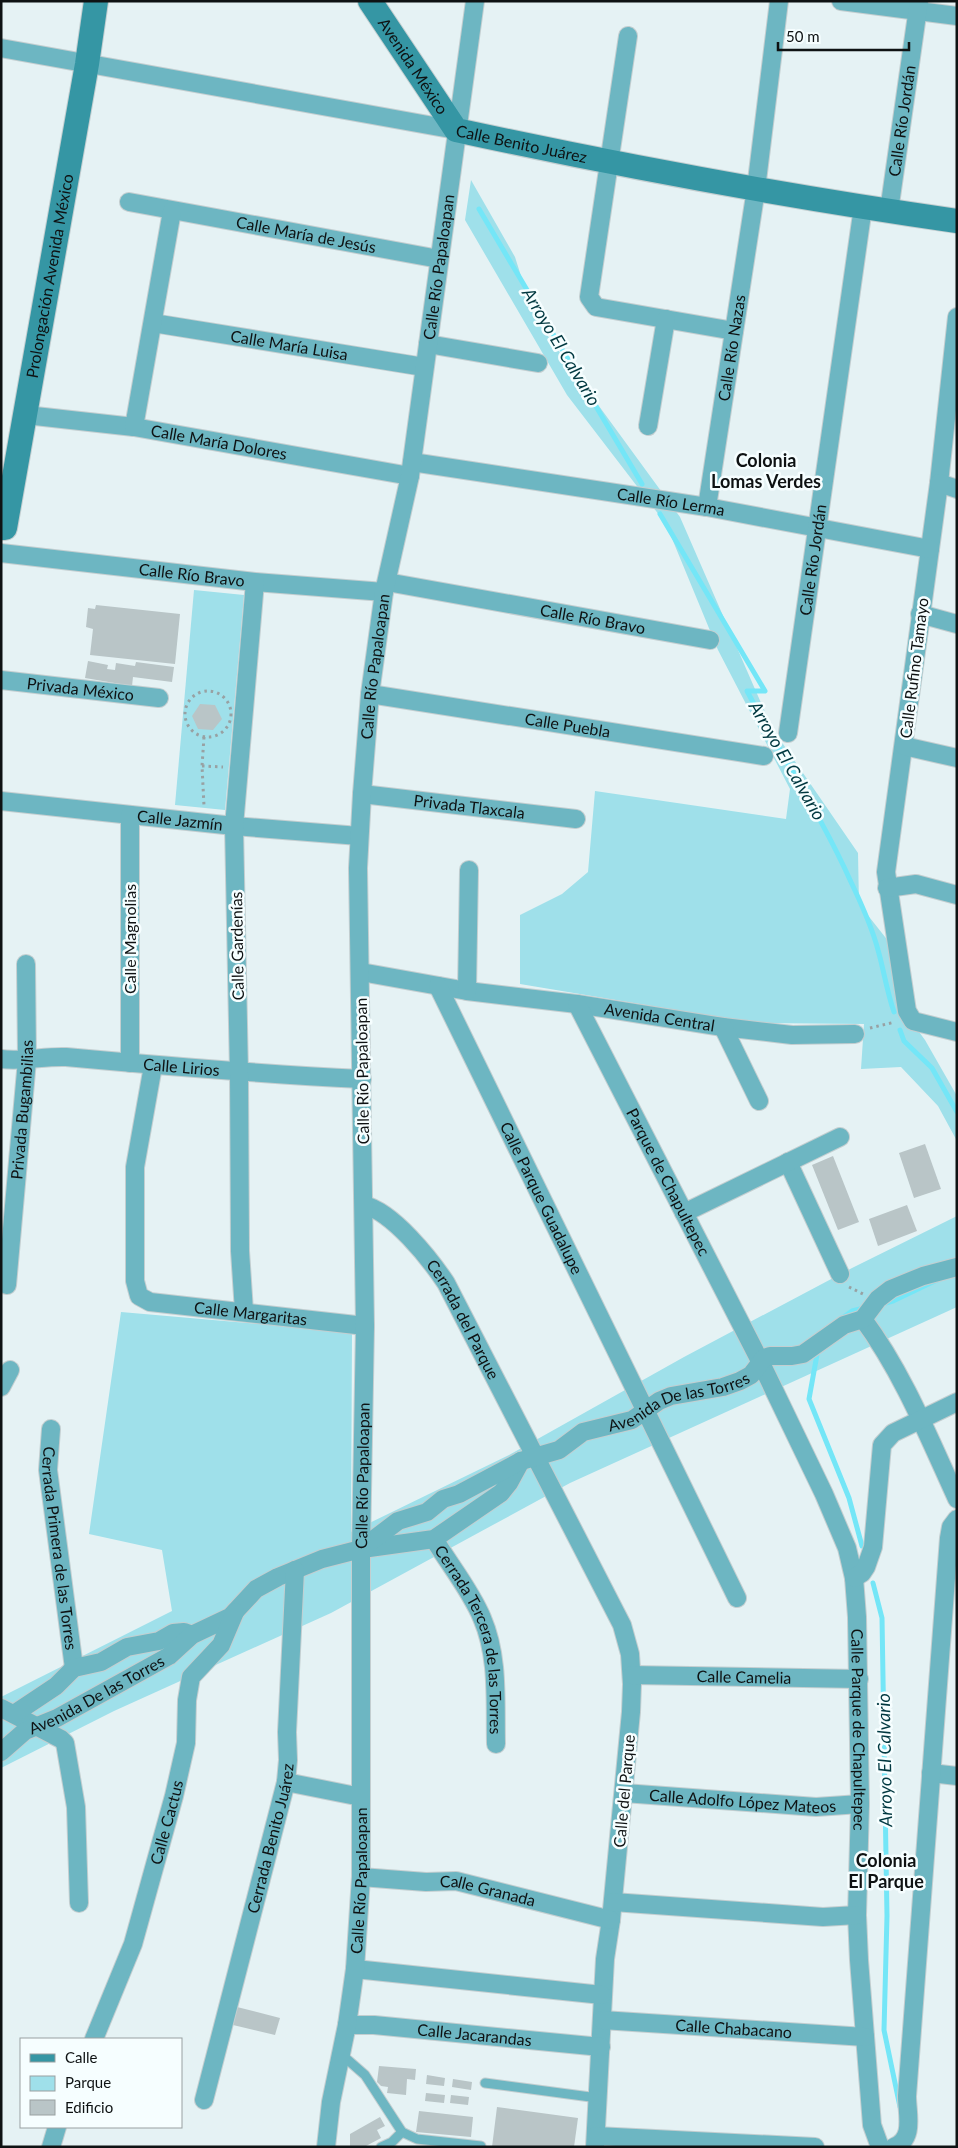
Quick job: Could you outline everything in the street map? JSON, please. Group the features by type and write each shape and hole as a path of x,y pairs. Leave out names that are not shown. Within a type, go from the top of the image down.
{"street":[{"name":"Prolongación Avenida México","path":"2,540 26,415 87,64 96,1"},
{"name":"Calle Río Papaloapan","path":"326,2147 331,2102 347,2024 355,1969 360,1877 361,1549 365,1326 359,836 370,694 386,587 411,469 475,1"},
{"name":"Calle Río Nazas","path":"707,508 756,189 779,1"},
{"path":"842,1 918,6 957,16"},
{"name":"Avenida México","path":"378,6 456,130"},
{"name":"Calle Río Jordán","path":"889,211 918,6"},
{"path":"628,36 589,297 596,307 734,331"},
{"name":"Calle Benito Juárez","path":"1,48 456,130 608,163 863,207 957,221"},
{"name":"Calle María de Jesús","path":"129,202 439,259"},
{"name":"Calle Río Jordán","path":"788,734 863,207"},
{"path":"134,427 172,211"},
{"name":"Calle Rufino Tamayo","path":"910,1018 905,1006 886,872 939,483 955,355 957,317"},
{"path":"648,426 666,319"},
{"name":"Calle María Luisa","path":"153,323 424,367"},
{"path":"428,344 538,363"},
{"name":"Calle María Dolores","path":"26,415 134,427 411,469"},
{"name":"Calle Río Lerma","path":"411,469 707,508 930,549"},
{"path":"939,483 957,489"},
{"name":"Calle Río Bravo","path":"2,540 255,582 386,587 710,640"},
{"name":"Calle Gardenías","path":"244,1311 240,1251 240,1073 234,826 255,582"},
{"path":"920,614 957,624"},
{"name":"Privada México","path":"1,680 159,698"},
{"name":"Calle Puebla","path":"370,694 764,756"},
{"path":"904,746 957,758"},
{"name":"Privada Tlaxcala","path":"362,794 576,819"},
{"name":"Calle Jazmín","path":"1,801 234,826 359,836"},
{"name":"Calle Magnolias","path":"130,815 130,1063"},
{"path":"467,992 469,870"},
{"path":"887,888 920,885 957,895"},
{"name":"Privada Bugambilias","path":"7,1286 27,1060 26,964"},
{"name":"Avenida Central","path":"361,972 467,992 577,1004 723,1027 792,1035 855,1034"},
{"name":"Calle Parque Guadalupe","path":"438,986 737,1598"},
{"name":"Parque de Chapultepec","path":"577,1004 760,1361"},
{"path":"910,1018 917,1022 957,1032"},
{"path":"723,1027 759,1101"},
{"name":"Calle Lirios","path":"1,1059 27,1060 61,1057 240,1073 362,1080"},
{"name":"Calle Margaritas","path":"153,1066 135,1167 135,1281 139,1296 150,1302 365,1326"},
{"path":"684,1213 840,1137"},
{"path":"788,1162 840,1274"},
{"name":"Cerrada del Parque","path":"364,1205 376,1209 410,1238 434,1265 446,1283 528,1459"},
{"path":"957,1267 923,1276 891,1288 878,1299 863,1320 881,1345 920,1420 957,1499"},
{"name":"Avenida De las Torres","path":"361,1549 398,1521 426,1512 443,1499 459,1494 528,1459 559,1450 583,1432 632,1420 659,1401 671,1396 740,1381 751,1375 760,1361 770,1356 804,1354 844,1326 863,1320"},
{"name":"Calle Parque de Chapultepec","path":"760,1361 838,1524 854,1578 860,1804 857,1915 872,2125 880,2147"},
{"path":"1,1387 10,1370"},
{"path":"854,1578 862,1573 866,1567 873,1547 882,1445 893,1433 957,1402"},
{"name":"Cerrada Primera de las Torres","path":"51,1429 48,1470 74,1668"},
{"name":"Avenida De las Torres","path":"1,1752 25,1731 57,1718 169,1656 192,1635 224,1620 235,1612 256,1589 322,1559 361,1549 434,1539 500,1493 528,1459"},
{"name":"Calle del Parque","path":"528,1459 622,1625 627,1640 632,1676 624,1793 602,1995 595,2142"},
{"path":"894,2147 899,2145 908,2133 906,2096 949,1538 951,1527 957,1519"},
{"name":"Cerrada Tercera de las Torres","path":"434,1539 479,1612 490,1643 494,1670 496,1744"},
{"name":"Cerrada Benito Juárez","path":"204,2100 286,1782 295,1570"},
{"name":"Calle Cactus","path":"94,2038 133,1944 174,1796 186,1744 187,1700 191,1677 221,1645 235,1612"},
{"name":"Avenida De las Torres","path":"7,1711 51,1690 74,1668 101,1662 128,1647 159,1641 173,1632 184,1632 192,1635"},
{"name":"Calle Camelia","path":"632,1676 858,1680"},
{"path":"7,1711 38,1725 63,1740 76,1807 79,1903"},
{"path":"931,1773 957,1776"},
{"path":"286,1782 361,1797"},
{"name":"Calle Adolfo López Mateos","path":"624,1793 816,1807 860,1804"},
{"name":"Calle Granada","path":"360,1877 426,1882 463,1882 611,1920"},
{"path":"612,1902 823,1917 857,1915"},
{"path":"355,1969 602,1995"},
{"name":"Calle Chabacano","path":"602,2020 865,2036"},
{"name":"Calle Jacarandas","path":"347,2024 600,2047"},
{"path":"50,2147 57,2128"},
{"path":"595,2142 815,2147"}],"lane":[{"path":"341,2054 365,2075 402,2132 417,2139 480,2146"},
{"path":"485,2083 598,2098"},
{"path":"381,2147 392,2142 402,2132"}],"path":[{"path":"208,691 215,692 227,702 230,716 224,730 219,734 204,737 191,730 185,716 186,708 194,696 208,691"},
{"path":"204,737 202,766 206,822"},
{"path":"855,1034 863,1029 910,1018"},
{"path":"840,1274 845,1283 853,1290 878,1299"}],"green space":[{"path":"471,180 515,257 534,317 680,517 772,728 858,853 859,904 889,942 900,1006 925,1040 957,1096 957,1141 938,1106 901,1067 861,1069 864,1024 754,1023 520,984 520,915 562,894 588,872 595,791 786,819 790,789 718,650 666,524 567,395 465,220"},
{"path":"194,590 244,595 225,810 175,805"},
{"path":"957,1216 957,1307 570,1483 331,1613 114,1711 1,1768 1,1697 172,1611 162,1550 89,1534 121,1312 352,1332 351,1532 509,1455 684,1357 852,1268"}],"building":[{"path":"96,605 180,614 175,664 90,655 93,629 86,627 88,608 95,609"},
{"path":"88,661 108,665 107,669 115,670 116,663 135,666 136,662 174,667 172,682 133,677 132,686 85,678"},
{"path":"200,704 215,705 222,719 213,730 198,729 192,716"},
{"path":"925,1144 941,1189 914,1198 899,1153"},
{"path":"833,1156 859,1222 838,1230 812,1165"},
{"path":"907,1205 917,1231 878,1246 869,1219"},
{"path":"237,2007 280,2018 275,2035 233,2025"},
{"path":"379,2066 416,2069 415,2080 407,2079 406,2095 387,2093 388,2087 381,2086 377,2082"},
{"path":"427,2075 445,2078 444,2086 426,2084"},
{"path":"453,2079 472,2082 471,2090 452,2087"},
{"path":"426,2093 445,2095 444,2103 425,2101"},
{"path":"451,2095 469,2097 468,2105 450,2103"},
{"path":"497,2107 578,2118 574,2147 492,2147"},
{"path":"419,2111 473,2117 471,2137 416,2132"},
{"path":"380,2117 385,2126 377,2130 381,2138 366,2146 350,2146 350,2134"}],"waterway":[{"name":"Arroyo El Calvario","path":"479,209 642,484"},
{"name":"Arroyo El Calvario","path":"660,514 765,691 747,691 827,833 859,898 876,941 894,1012"},
{"name":"Arroyo El Calvario","path":"900,1030 904,1041 932,1068 957,1112"},
{"name":"Arroyo El Calvario","path":"882,1304 893,1301 941,1278"},
{"name":"Arroyo El Calvario","path":"841,1319 852,1311 864,1308"},
{"name":"Arroyo El Calvario","path":"818,1349 809,1399 849,1498 862,1546"},
{"name":"Arroyo El Calvario","path":"873,1583 882,1618 887,1916 884,2030 900,2107"}],"district":[{"name":"Colonia Lomas Verdes","path":"766,471"},
{"name":"Colonia El Parque","path":"886,1871"}]}
